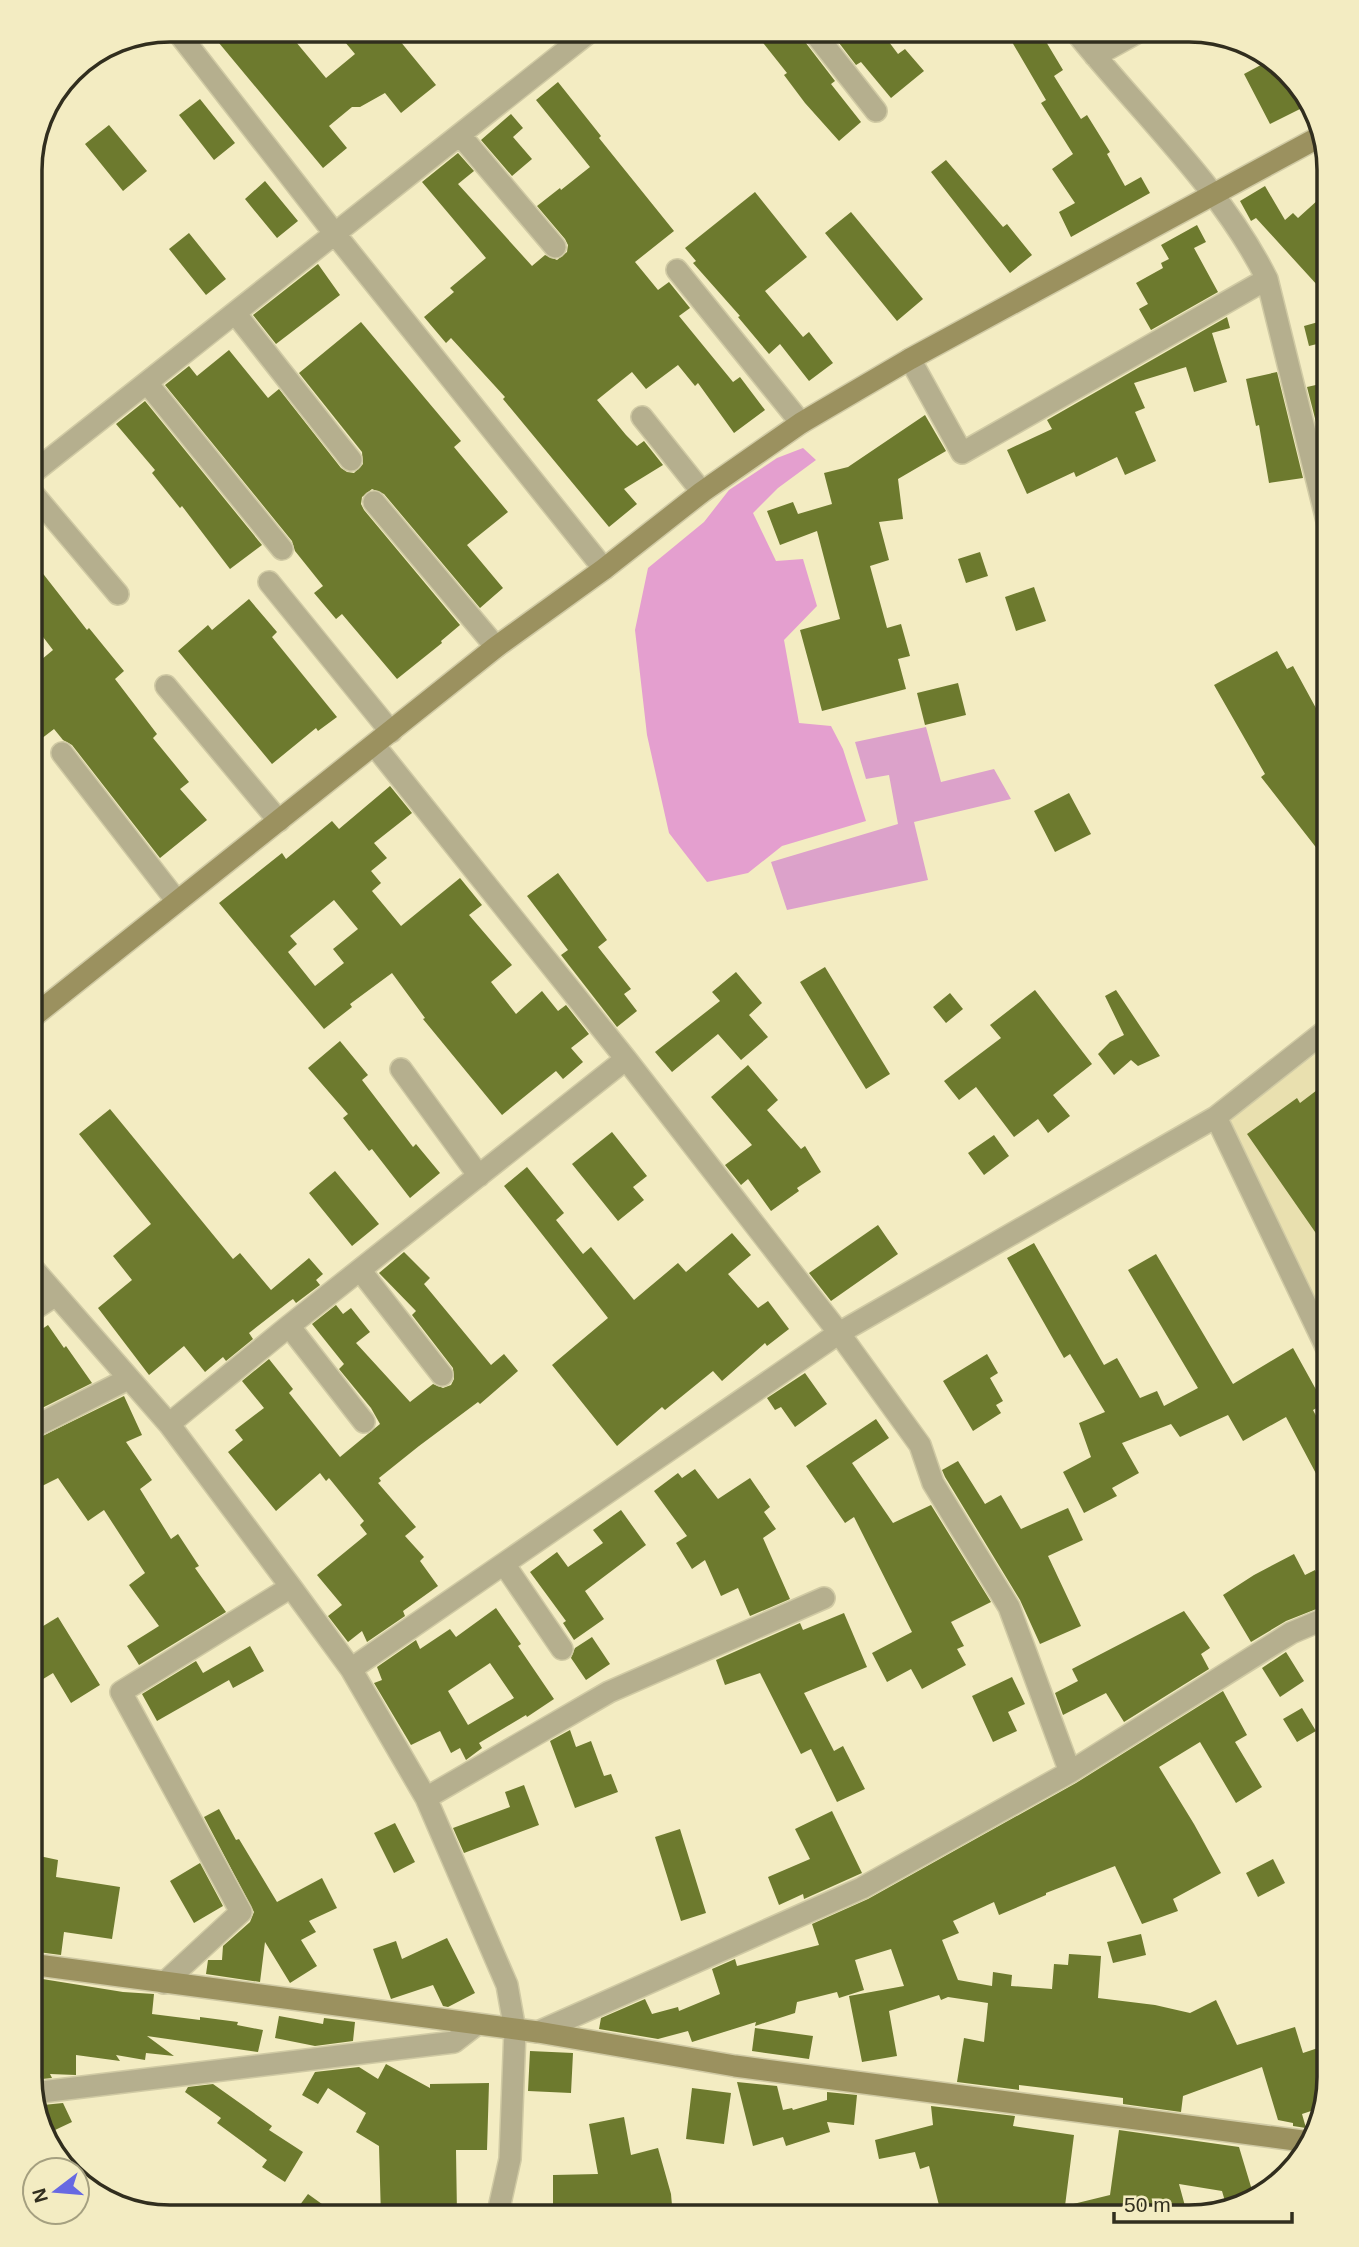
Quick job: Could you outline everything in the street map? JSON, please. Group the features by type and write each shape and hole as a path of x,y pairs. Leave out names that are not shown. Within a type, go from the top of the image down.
{"street":[{"path":"185,42 335,234 604,569"},
{"path":"42,466 577,42"},
{"path":"821,42 876,111"},
{"path":"1084,42 1214,194 1249,243 1267,279 1317,479"},
{"path":"1095,56 1120,42"},
{"path":"460,135 555,247"},
{"path":"42,1009 496,647 604,569 702,492 801,423 910,359 1313,140"},
{"path":"677,270 801,423"},
{"path":"910,359 962,453 1267,279"},
{"path":"235,313 351,460"},
{"path":"147,383 282,549"},
{"path":"642,417 702,492"},
{"path":"374,502 496,647"},
{"path":"42,503 118,594"},
{"path":"269,582 383,739 626,1059 839,1332 920,1445 933,1483 1009,1607 1070,1772"},
{"path":"166,686 279,821"},
{"path":"62,753 176,900"},
{"path":"351,1669 839,1332 1216,1117 1317,1037"},
{"path":"169,1424 626,1059"},
{"path":"401,1069 479,1176"},
{"path":"1216,1117 1317,1328"},
{"path":"360,1270 442,1375"},
{"path":"42,1279 169,1424 291,1587 351,1669 426,1798 507,1985 515,2031 510,2159 500,2205"},
{"path":"42,1304 56,1295"},
{"path":"289,1326 364,1422"},
{"path":"42,1423 128,1379"},
{"path":"504,1564 562,1649"},
{"path":"164,1983 241,1912 121,1692 291,1587"},
{"path":"426,1798 609,1692 824,1598"},
{"path":"538,2032 862,1888 1070,1772 1291,1633 1317,1622"},
{"path":"42,1966 538,2032 735,2066 1300,2141"},
{"path":"43,2091 454,2042 476,2025"}],"shaded area":[{"path":"803,448 816,460 778,488 753,513 776,561 803,559 817,606 784,640 799,723 831,726 843,749 866,821 782,846 748,873 707,882 669,833 647,735 635,630 648,568 704,522 729,490 777,458"},
{"path":"926,727 941,782 994,769 1011,799 914,822 928,880 787,910 771,862 898,824 889,775 866,779 855,742"},
{"path":"1317,1053 1317,1300 1228,1121"}],"building":[{"path":"296,42 326,78 355,54 345,42 401,42 436,85 401,113 385,93 360,107 352,107 329,126 347,148 323,168 219,43"},
{"path":"762,42 805,42 835,81 831,84 861,122 839,141 805,103 784,75 787,73"},
{"path":"838,42 889,42 898,54 905,49 924,71 891,98 861,62 856,65"},
{"path":"1012,42 1046,42 1063,70 1054,76 1081,119 1087,115 1110,152 1107,154 1125,186 1141,177 1150,193 1071,237 1059,212 1075,203 1052,169 1073,154 1041,103 1046,100"},
{"path":"1262,64 1285,85 1301,108 1270,124 1244,74"},
{"path":"558,82 674,231 635,262 658,290 669,282 690,308 679,316 733,382 740,377 765,410 734,433 698,383 695,386 678,365 646,389 632,372 597,400 637,446 644,441 663,465 624,489 637,504 609,527 503,399 505,397 451,338 446,343 424,317 454,292 450,288 486,258 422,182 458,153 474,171 458,184 532,266 545,255 557,260 567,252 565,239 537,206 590,167 536,100"},
{"path":"200,99 235,143 214,160 179,115"},
{"path":"511,114 523,128 513,137 532,159 512,176 481,140"},
{"path":"109,125 147,171 123,191 85,144"},
{"path":"946,160 1003,227 1007,224 1032,255 1010,273 931,172"},
{"path":"265,181 298,221 277,238 245,199"},
{"path":"1265,186 1285,220 1293,213 1298,218 1317,201 1317,285 1256,218 1251,221 1240,201"},
{"path":"755,192 807,257 765,291 803,337 809,332 833,363 809,381 780,344 769,354 738,317 740,316 693,263 696,261 685,248"},
{"path":"851,212 923,299 897,321 825,233"},
{"path":"1197,225 1206,242 1194,248 1218,292 1151,330 1139,309 1148,304 1136,283 1163,268 1161,263 1169,259 1161,245"},
{"path":"189,233 226,279 206,295 169,249"},
{"path":"318,264 340,295 276,344 253,315"},
{"path":"1227,317 1230,328 1212,333 1227,382 1194,392 1186,367 1134,383 1145,408 1135,412 1156,461 1125,475 1117,457 1076,477 1074,472 1027,494 1007,450 1052,429 1047,420"},
{"path":"361,322 461,441 454,447 508,512 467,545 503,588 480,608 384,494 372,489 362,497 364,510 460,625 397,679 342,614 336,619 314,593 323,586 295,551 292,541 165,385 189,366 197,376 229,350 268,398 279,389 341,468 354,473 363,464 362,452 299,373"},
{"path":"1317,322 1317,344 1309,346 1304,326"},
{"path":"1277,372 1303,478 1269,483 1259,425 1256,426 1246,379"},
{"path":"1317,385 1317,426 1307,387"},
{"path":"145,401 262,545 230,569 182,506 180,508 152,473 155,470 116,424"},
{"path":"925,415 946,451 898,479 903,519 879,522 889,560 870,566 887,628 901,624 910,656 898,659 906,689 822,711 800,630 840,619 817,531 780,545 767,511 793,502 798,514 832,504 824,473 848,467"},
{"path":"980,552 988,576 966,583 958,559"},
{"path":"42,572 87,630 89,628 124,671 115,679 157,734 153,738 189,782 180,789 207,820 160,858 72,745 63,740 54,729 42,738 42,659 53,650 42,636"},
{"path":"1034,587 1046,621 1016,631 1005,597"},
{"path":"249,599 277,632 272,637 337,717 318,731 316,728 272,764 178,651 208,625 212,630"},
{"path":"1277,651 1287,669 1293,666 1317,710 1317,849 1261,777 1265,774 1214,685"},
{"path":"958,683 966,715 925,725 917,693"},
{"path":"390,786 412,813 374,843 387,858 371,871 381,883 372,891 401,926 460,878 482,905 469,915 512,965 491,982 516,1014 542,991 558,1011 566,1005 589,1034 571,1048 583,1062 563,1079 556,1071 502,1115 423,1019 425,1018 392,973 350,1004 352,1007 324,1029 219,903 282,853 286,859 332,821 339,829","holes":["334,900 358,929 333,949 344,963 315,986 288,952 297,944 290,936"]},
{"path":"1069,793 1091,834 1055,852 1034,811"},
{"path":"558,873 607,940 598,947 631,989 624,994 637,1011 617,1027 561,955 568,950 527,896"},
{"path":"825,967 890,1074 866,1089 800,982"},
{"path":"736,972 762,1003 749,1015 768,1037 741,1060 718,1034 672,1072 655,1052 720,1001 712,992"},
{"path":"1035,990 1092,1064 1053,1095 1070,1116 1048,1133 1038,1119 1014,1137 976,1087 959,1100 944,1081 1001,1038 990,1025"},
{"path":"1116,990 1160,1056 1138,1066 1131,1060 1114,1075 1098,1054 1110,1042 1124,1035 1105,996"},
{"path":"950,993 963,1009 946,1023 933,1007"},
{"path":"340,1041 368,1075 362,1080 413,1147 416,1144 440,1173 410,1198 372,1149 369,1151 343,1118 348,1114 308,1068"},
{"path":"748,1065 778,1100 767,1110 801,1149 805,1146 821,1172 797,1188 799,1191 771,1211 748,1179 741,1185 725,1165 752,1145 711,1097"},
{"path":"1317,1090 1317,1235 1247,1134 1297,1098 1300,1103"},
{"path":"110,1109 233,1259 240,1253 271,1290 309,1258 323,1274 316,1280 320,1285 296,1303 293,1299 290,1301 249,1333 253,1339 226,1361 223,1357 205,1372 184,1346 149,1375 98,1308 132,1280 113,1256 151,1224 79,1134"},
{"path":"612,1132 647,1176 633,1187 644,1200 618,1221 572,1164"},
{"path":"994,1135 1009,1156 984,1175 968,1153"},
{"path":"527,1167 564,1213 556,1220 583,1254 591,1247 634,1300 678,1263 686,1272 732,1233 751,1255 728,1274 758,1308 768,1301 789,1329 767,1346 765,1343 722,1381 713,1371 665,1410 662,1407 617,1446 552,1365 608,1318 504,1186"},
{"path":"335,1171 379,1224 352,1246 309,1193"},
{"path":"878,1225 898,1254 831,1301 809,1273"},
{"path":"1034,1243 1104,1365 1117,1358 1140,1398 1157,1391 1164,1406 1198,1388 1128,1270 1156,1254 1233,1384 1293,1348 1317,1391 1317,1408 1313,1410 1317,1418 1317,1475 1286,1417 1243,1441 1228,1415 1180,1437 1171,1424 1122,1443 1139,1473 1112,1488 1117,1496 1084,1513 1063,1472 1091,1457 1079,1423 1105,1412 1070,1354 1064,1358 1007,1258"},
{"path":"404,1252 430,1278 424,1284 491,1365 504,1354 518,1371 480,1404 478,1402 379,1478 381,1481 378,1483 416,1527 405,1536 424,1557 420,1561 438,1586 403,1611 405,1616 367,1642 362,1631 348,1642 328,1616 342,1605 317,1575 367,1534 360,1525 364,1521 329,1478 326,1481 320,1473 276,1511 228,1452 243,1440 235,1430 264,1408 242,1381 269,1359 293,1389 289,1393 340,1457 380,1424 371,1408 339,1369 344,1364 312,1324 336,1305 343,1314 351,1308 370,1332 356,1343 410,1402 433,1384 443,1388 451,1385 454,1379 453,1368 412,1315 416,1311 379,1273"},
{"path":"48,1325 92,1383 42,1408 42,1329"},
{"path":"987,1354 998,1373 990,1378 1003,1401 996,1405 1001,1413 973,1431 943,1381"},
{"path":"805,1373 827,1404 795,1427 781,1407 775,1410 767,1398"},
{"path":"124,1396 142,1435 126,1442 152,1480 140,1489 171,1539 178,1534 199,1566 195,1568 226,1612 139,1665 127,1646 159,1626 129,1585 145,1573 104,1510 88,1521 58,1478 42,1486 42,1436"},
{"path":"876,1419 889,1438 852,1463 893,1523 931,1505 991,1602 951,1622 964,1646 957,1649 966,1665 922,1689 911,1669 887,1682 872,1653 912,1632 854,1517 845,1523 806,1466"},
{"path":"958,1461 985,1504 1001,1495 1021,1529 1068,1508 1083,1540 1048,1556 1081,1626 1040,1644 1020,1600 945,1477 942,1470"},
{"path":"695,1469 718,1499 750,1478 770,1507 764,1512 776,1529 763,1538 790,1599 750,1616 738,1588 721,1596 705,1560 692,1569 676,1543 687,1536 654,1491 678,1473 682,1478"},
{"path":"621,1510 646,1545 585,1591 604,1619 574,1640 563,1623 566,1621 530,1572 557,1552 568,1567 603,1543 593,1530"},
{"path":"1294,1554 1305,1575 1315,1570 1317,1574 1317,1609 1286,1621 1251,1642 1223,1595"},
{"path":"496,1608 554,1699 479,1743 482,1748 466,1760 460,1748 451,1753 440,1731 411,1745 374,1683 382,1680 377,1667 416,1640 420,1649 450,1629 456,1637","holes":["490,1663 514,1698 468,1725 448,1691"]},
{"path":"1184,1611 1210,1648 1201,1654 1209,1669 1124,1722 1106,1693 1063,1715 1055,1693 1078,1681 1072,1669"},
{"path":"844,1613 867,1667 804,1693 834,1751 843,1746 865,1789 837,1802 811,1749 801,1754 760,1673 725,1685 716,1660 800,1623 803,1630"},
{"path":"58,1617 100,1685 71,1703 53,1673 42,1680 42,1627"},
{"path":"592,1637 610,1664 586,1680 571,1658 575,1648"},
{"path":"250,1646 264,1671 233,1688 229,1680 157,1721 142,1694 196,1661 203,1673"},
{"path":"1286,1652 1304,1681 1280,1697 1262,1668"},
{"path":"1012,1677 1025,1704 1008,1712 1017,1731 993,1742 972,1696"},
{"path":"1223,1691 1247,1735 1235,1742 1262,1787 1236,1803 1200,1742 1159,1767 1221,1873 1173,1899 1178,1911 1142,1924 1115,1866 999,1915 994,1902 953,1921 959,1933 942,1940 958,1980 992,1986 993,1972 1012,1975 1011,1986 1052,1989 1054,1964 1068,1965 1069,1954 1101,1956 1098,1998 1155,2005 1190,2013 1216,2000 1237,2045 1295,2027 1303,2053 1317,2048 1313,2110 1302,2114 1306,2128 1278,2120 1262,2067 1183,2096 1181,2112 1123,2104 1123,2098 1019,2085 1019,2090 957,2082 964,2038 984,2042 988,2003 948,1997 941,2000 939,1995 889,2011 897,2056 862,2062 849,1996 904,1986 891,1949 855,1960 864,1990 839,1998 837,1992 797,2002 795,2013 755,2026 756,2022 692,2042 688,2031 658,2039 599,2029 601,2018 645,1999 652,2014 678,2007 679,2011 720,1994 712,1969 735,1959 737,1966 819,1945 812,1924 868,1899 1076,1783"},
{"path":"1302,1708 1316,1731 1297,1742 1283,1719"},
{"path":"570,1730 576,1747 591,1741 604,1776 611,1774 618,1792 575,1808 550,1741"},
{"path":"524,1785 539,1825 464,1853 453,1828 510,1807 505,1792"},
{"path":"219,1809 277,1902 322,1878 337,1908 309,1921 316,1932 301,1940 317,1966 290,1983 265,1942 260,1982 206,1974 208,1960 222,1960 223,1946 250,1922 254,1912 204,1817"},
{"path":"832,1811 862,1873 804,1899 803,1894 779,1905 768,1877 810,1859 795,1829"},
{"path":"395,1823 415,1862 394,1873 374,1833"},
{"path":"680,1829 706,1913 681,1921 655,1837"},
{"path":"42,1857 58,1860 56,1877 120,1887 112,1939 64,1932 61,1955 42,1953"},
{"path":"1273,1859 1285,1883 1258,1897 1246,1873"},
{"path":"200,1863 223,1906 194,1923 170,1881"},
{"path":"1141,1934 1146,1955 1113,1963 1107,1942"},
{"path":"447,1938 475,1993 448,2007 443,2006 433,1985 391,1999 373,1949 396,1941 402,1959"},
{"path":"42,1979 123,1992 154,1994 152,2014 238,2022 237,2025 263,2030 258,2052 147,2036 174,2056 146,2053 145,2060 116,2055 120,2061 76,2055 76,2075 50,2074 52,2078 42,2079"},
{"path":"279,2016 323,2024 324,2018 355,2022 353,2041 315,2046 275,2038"},
{"path":"755,2028 813,2036 809,2059 752,2051"},
{"path":"530,2051 573,2053 571,2093 528,2091"},
{"path":"386,2064 430,2088 430,2084 489,2083 487,2150 456,2150 457,2205 381,2205 379,2146 356,2132 366,2113 328,2088 318,2104 302,2095 315,2072 359,2067 378,2079"},
{"path":"737,2082 777,2086 783,2110 793,2110 827,2100 827,2092 857,2095 854,2125 827,2122 830,2132 786,2146 783,2137 753,2146"},
{"path":"213,2084 272,2126 269,2130 303,2152 285,2182 262,2167 267,2160 217,2123 221,2118 185,2092 188,2087"},
{"path":"692,2088 731,2093 724,2144 686,2139"},
{"path":"63,2103 72,2122 55,2130 45,2105"},
{"path":"931,2106 1015,2116 1013,2126 1074,2135 1065,2205 939,2205 929,2166 920,2169 915,2152 879,2159 875,2140 933,2125"},
{"path":"624,2117 631,2155 658,2148 672,2205 553,2205 553,2175 598,2174 589,2124"},
{"path":"1119,2130 1239,2147 1252,2189 1225,2200 1222,2191 1179,2184 1185,2205 1069,2205 1110,2195"},
{"path":"308,2194 323,2205 300,2205"}]}
